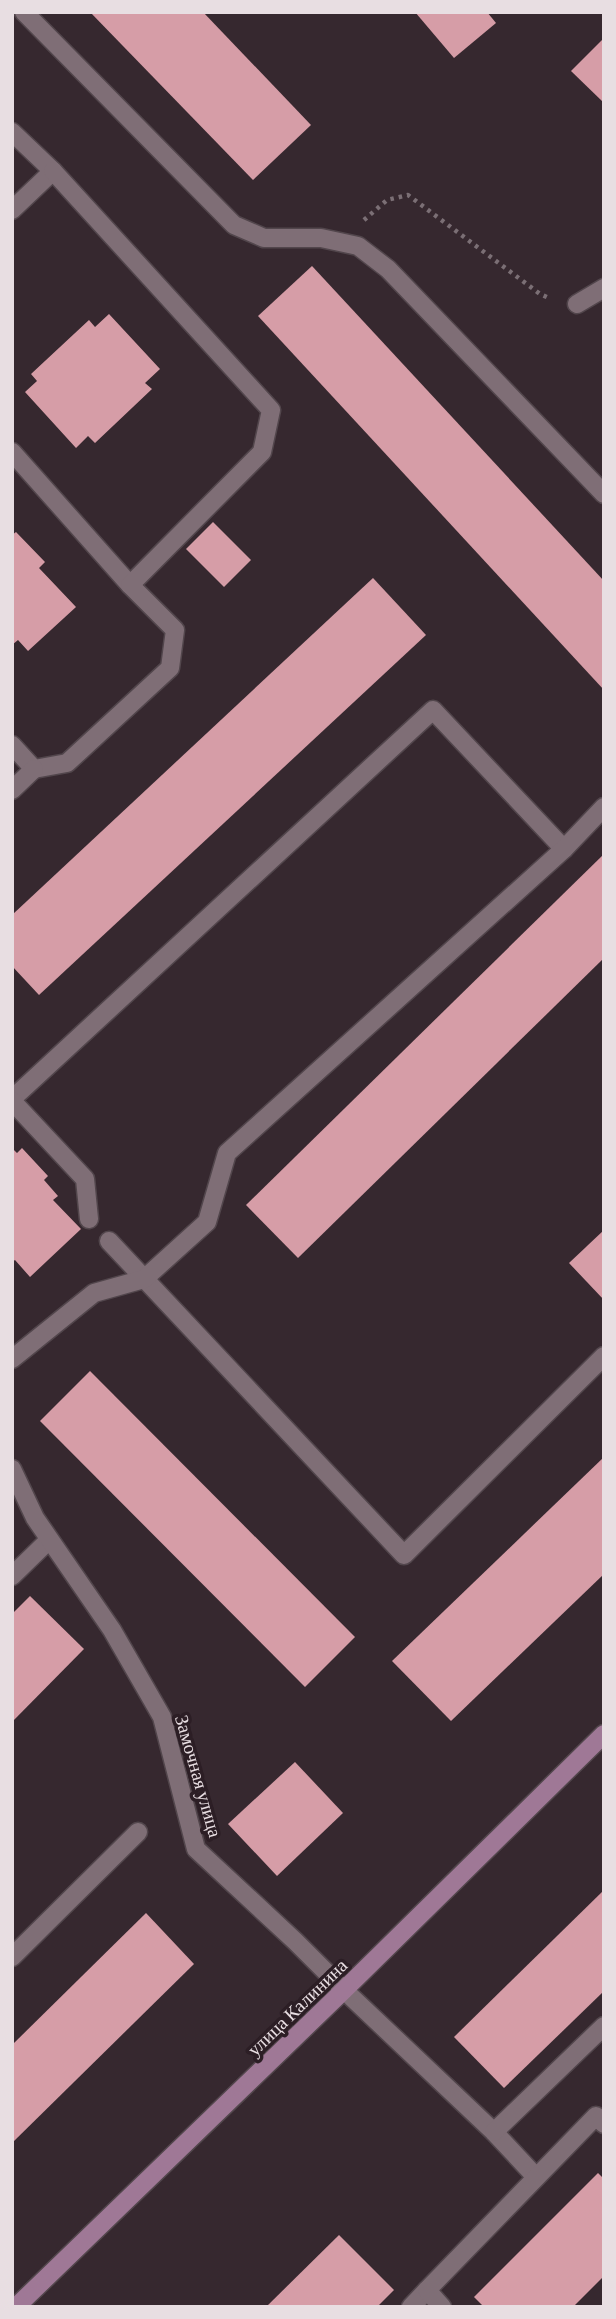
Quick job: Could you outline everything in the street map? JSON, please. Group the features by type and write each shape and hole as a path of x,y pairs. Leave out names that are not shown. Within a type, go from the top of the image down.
{"street":[{"path":"24,12 234,225 264,238 321,238 358,246 388,269 604,494"},
{"path":"12,132 53,171 271,410 262,452 130,586"},
{"path":"12,210 53,171"},
{"path":"577,304 604,288"},
{"path":"12,452 130,586 175,630 170,668 67,763 34,768 12,790"},
{"path":"89,1219 85,1179 12,1100 433,709 564,849"},
{"path":"12,745 34,768"},
{"path":"12,1359 94,1293 144,1279 208,1223 227,1153 564,849 604,807"},
{"path":"109,1241 404,1555 604,1356"},
{"name":"Замочная улица","path":"12,1469 35,1518 112,1630 162,1717 196,1849 494,2132 536,2177"},
{"path":"12,1576 49,1540"},
{"name":"улица Калинина","path":"16,2307 604,1734"},
{"path":"12,1957 138,1832"},
{"path":"494,2132 604,2026"},
{"path":"411,2307 596,2116 604,2124"},
{"path":"427,2290 442,2307"}],"path":[{"path":"340,242 387,200 408,195 540,294 556,301 577,304"}],"building":[{"path":"90,12 203,12 311,125 253,180"},
{"path":"415,12 487,12 496,23 454,58"},
{"path":"604,38 604,103 571,71"},
{"path":"312,266 604,581 604,690 258,316"},
{"path":"109,314 160,369 145,383 152,389 95,443 88,436 76,448 25,392 37,381 31,374 89,320 95,327"},
{"path":"213,522 251,560 224,587 186,549"},
{"path":"16,532 45,562 39,568 76,607 28,651 18,640 12,645 12,535"},
{"path":"373,578 426,635 39,995 12,966 12,915"},
{"path":"604,854 604,958 298,1258 246,1205"},
{"path":"12,1148 17,1153 22,1148 48,1176 44,1180 58,1196 53,1200 81,1229 30,1277 15,1260 12,1262"},
{"path":"604,1230 604,1300 569,1263"},
{"path":"90,1371 355,1637 305,1687 40,1421"},
{"path":"604,1457 604,1574 451,1721 392,1661"},
{"path":"30,1596 84,1649 12,1722 12,1614"},
{"path":"295,1762 343,1813 277,1876 228,1824"},
{"path":"604,1890 604,1991 504,2088 454,2037"},
{"path":"146,1913 194,1964 12,2143 12,2045"},
{"path":"598,2173 604,2179 604,2276 573,2307 484,2307 474,2297"},
{"path":"339,2235 394,2290 377,2307 266,2307"}]}
